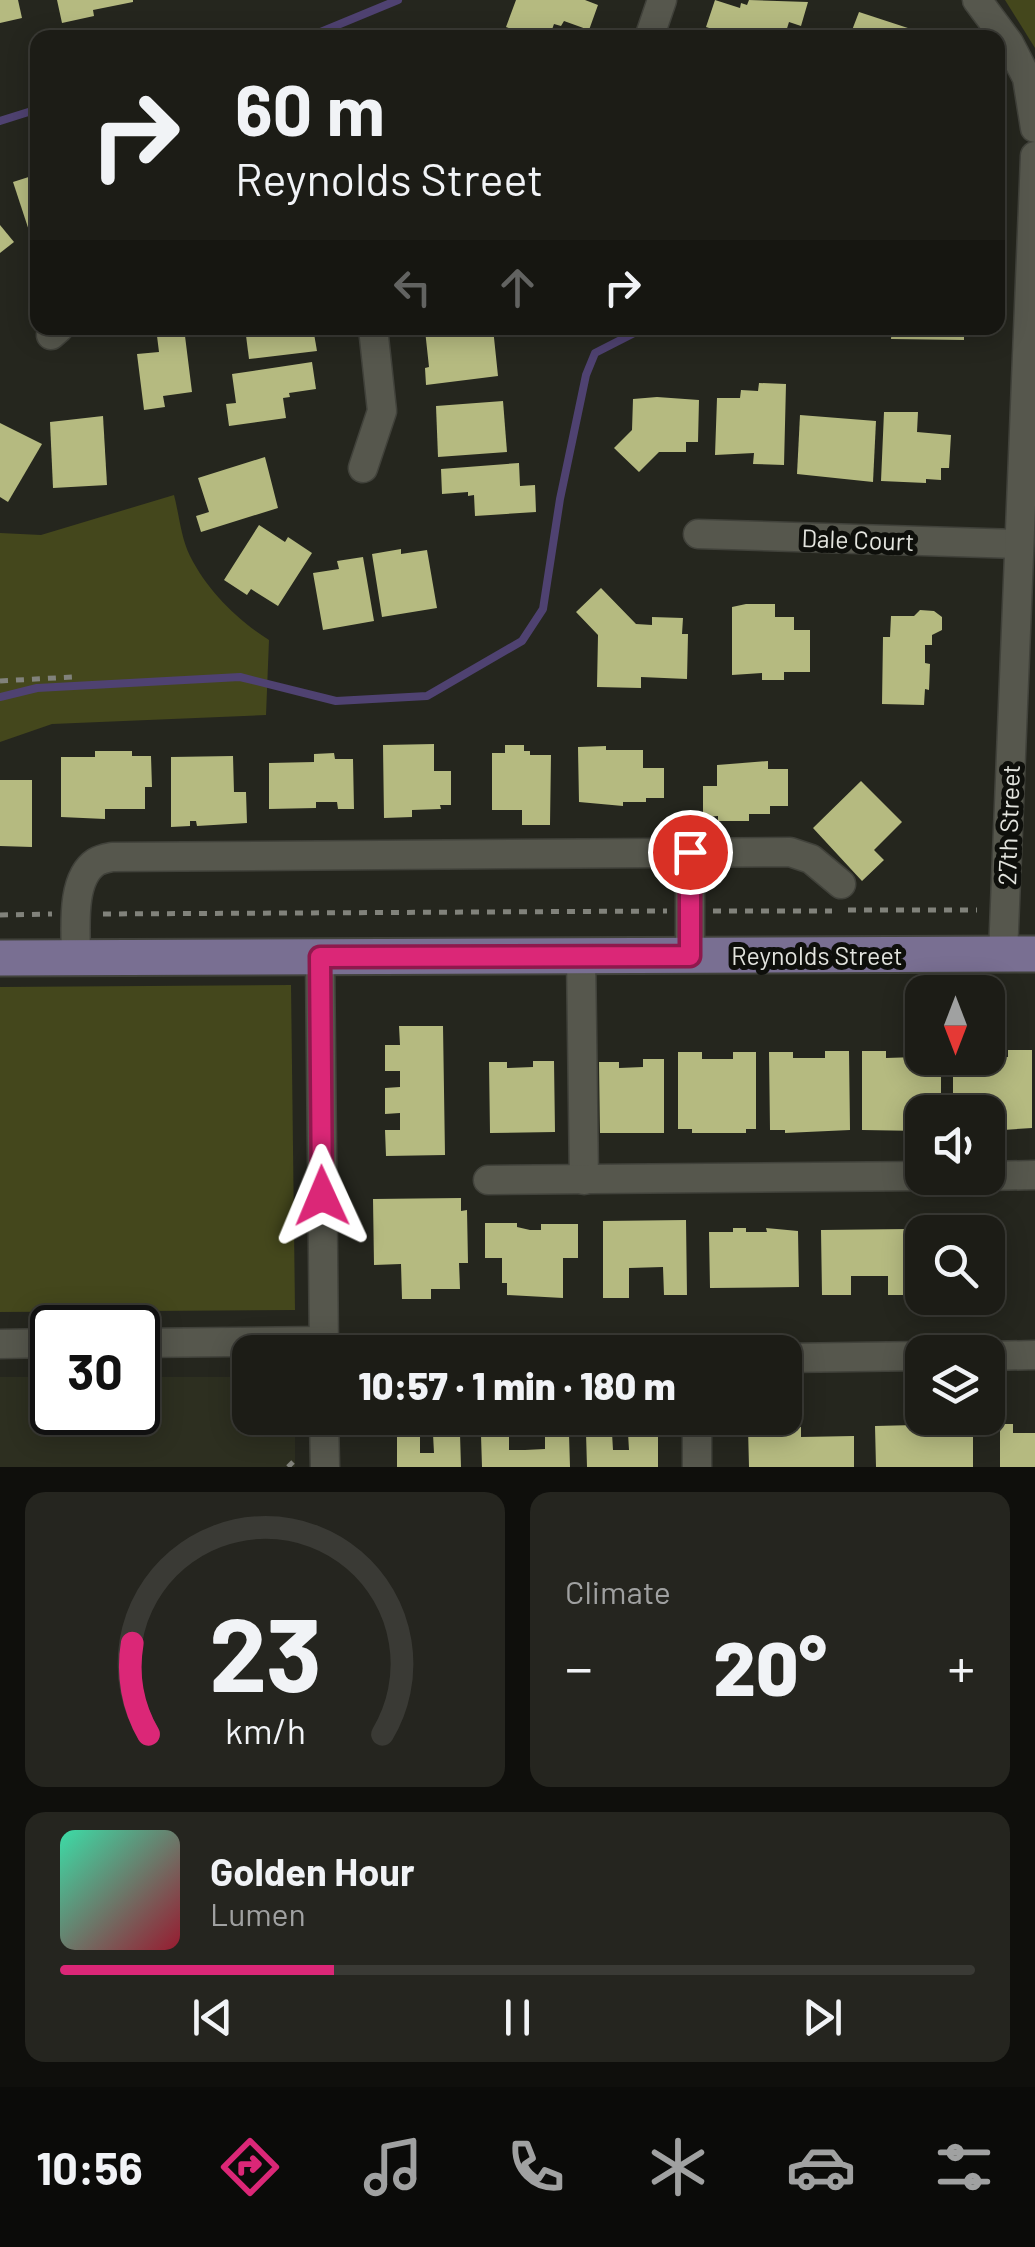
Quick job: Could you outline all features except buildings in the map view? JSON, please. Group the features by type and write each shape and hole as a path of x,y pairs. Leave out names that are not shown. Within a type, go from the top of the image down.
{"main road":[{"name":"Reynolds Street","path":"0,958 1019,954"}],"street":[{"path":"652,30 662,0"},
{"path":"977,0 1001,30"},
{"path":"1005,36 1027,78 1035,128"},
{"name":"27th Street","path":"1019,954 1005,910 1035,156"},
{"path":"363,468 382,411 374,335"},
{"name":"Dale Court","path":"698,534 1019,544"},
{"path":"690,852 690,956"},
{"path":"76,958 82,880 95,862 112,857 790,852 811,859 841,884"},
{"path":"581,956 584,1180"},
{"path":"320,957 324,1335"},
{"path":"1005,1176 1035,1175"},
{"path":"488,1180 905,1176"},
{"path":"0,1344 30,1343"},
{"path":"160,1343 232,1345"},
{"path":"1005,1356 1035,1355"},
{"path":"802,1358 905,1356"},
{"path":"324,1435 325,1467"},
{"path":"697,1435 698,1467"}],"path":[{"path":"0,682 72,677"},
{"path":"0,915 1005,910"}],"shaded area":[{"path":"0,1377 30,1377 30,1435 160,1435 160,1377 232,1377 232,1435 295,1435 295,1467 0,1467"}],"green space":[{"path":"1005,0 1035,0 1035,48"},
{"path":"174,495 184,542 197,569 224,603 269,640 266,715 52,724 0,742 0,533 41,535"},
{"path":"291,985 295,1310 160,1311 160,1305 30,1305 30,1312 0,1312 0,987"}],"waterway":[{"path":"325,30 398,0"},
{"path":"0,121 30,112"},
{"path":"0,697 37,688 240,677 336,701 427,696 522,641 543,609 560,499 586,375 595,353 630,335"}],"route":[{"path":"322,1196 320,957 690,956 690,852"}]}
